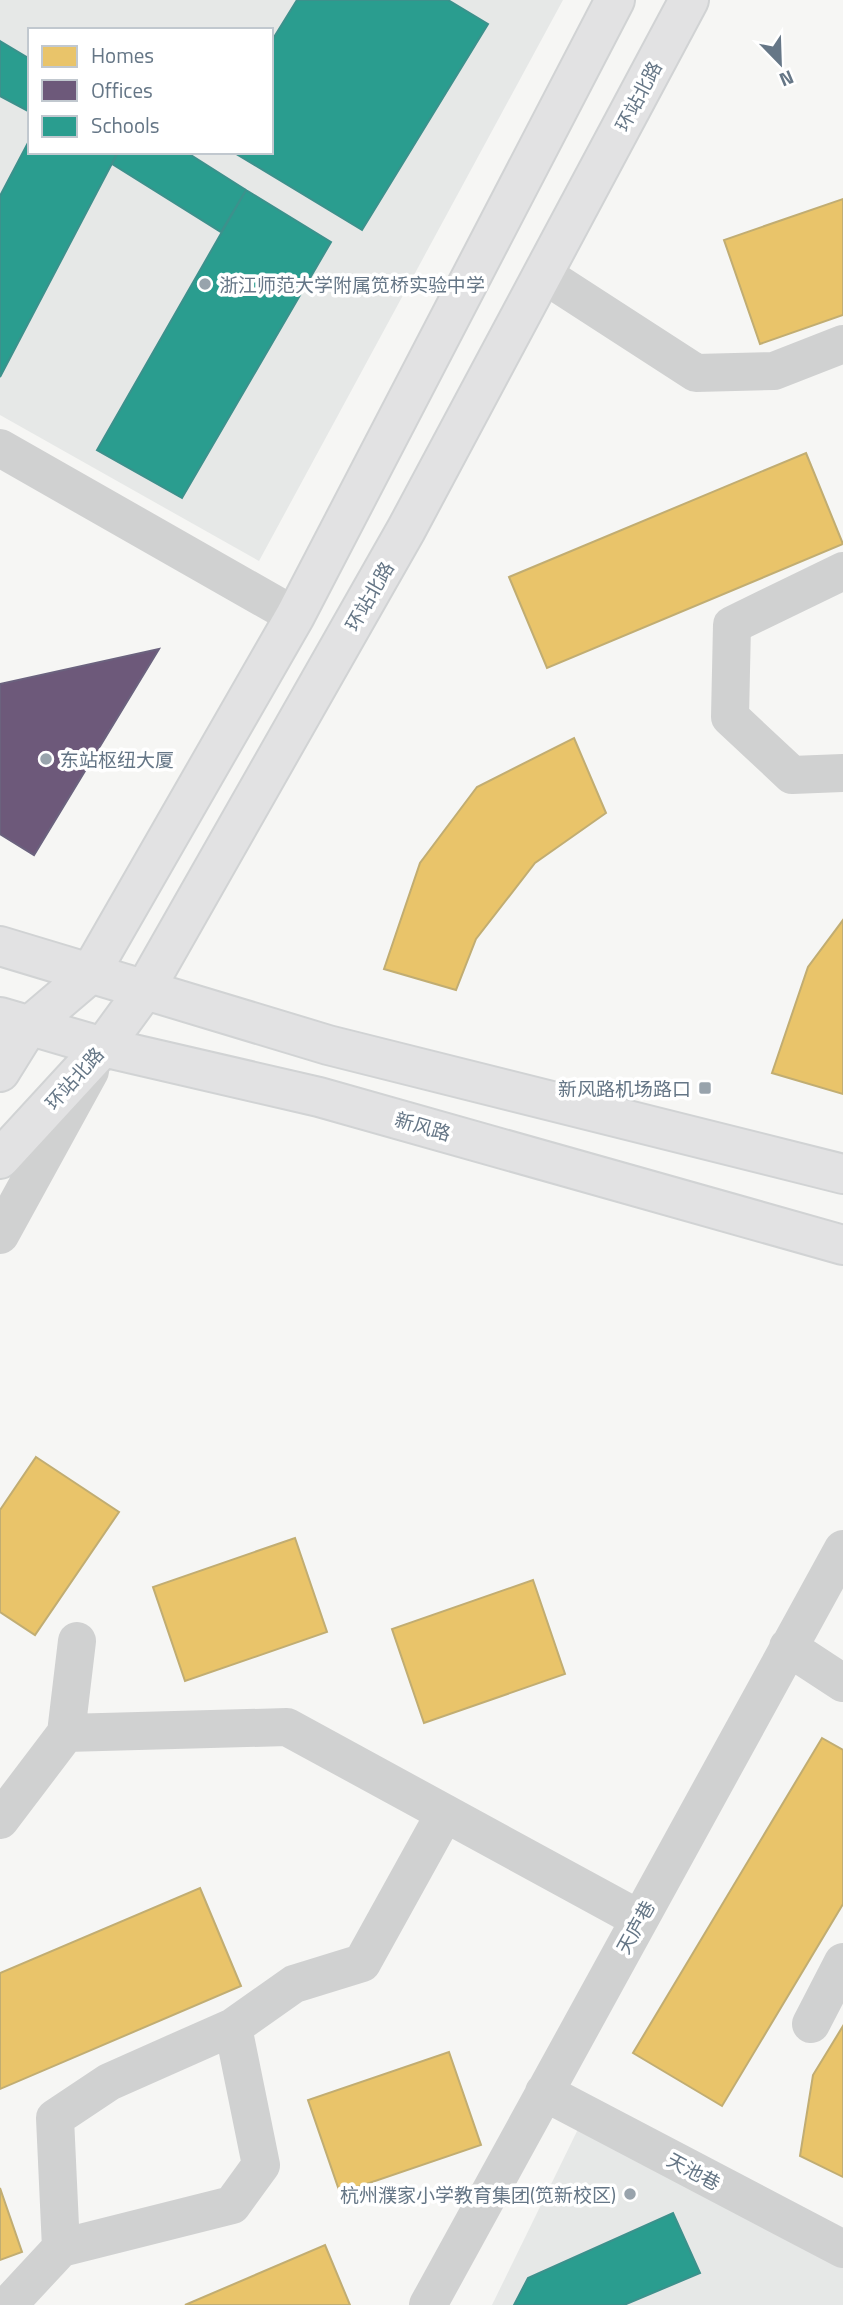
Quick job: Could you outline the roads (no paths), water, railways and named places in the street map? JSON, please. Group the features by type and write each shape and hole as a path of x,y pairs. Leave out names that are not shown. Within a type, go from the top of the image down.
{"main road":[{"path":"0,1072 14,1022 89,975 295,616 615,0"},
{"name":"环站北路","path":"0,1159 103,1047 144,991 406,530 690,0"},
{"path":"0,946 328,1045 843,1174"},
{"name":"新风路","path":"14,1022 103,1047 319,1097 843,1245"}],"street":[{"path":"543,274 696,373 774,371 842,350"},
{"path":"0,448 295,616"},
{"path":"843,571 732,625 730,717 792,775 843,773"},
{"path":"0,1057 14,1022"},
{"path":"0,1236 103,1047"},
{"name":"天庐巷","path":"428,2305 843,1549"},
{"path":"0,1820 66,1733 77,1641"},
{"path":"788,1647 843,1683"},
{"path":"66,1733 287,1727 639,1919"},
{"path":"61,2248 55,2118 109,2082 233,2027 294,1984 362,1963 444,1813"},
{"path":"811,2024 843,1962"},
{"path":"8,2305 61,2248 232,2205 261,2165 233,2027"},
{"name":"天池巷","path":"544,2092 843,2249"}],"place":[{"name":"浙江师范大学附属笕桥实验中学","path":"205,284"},
{"name":"东站枢纽大厦","path":"46,759"},
{"name":"新风路机场路口","path":"705,1088"},
{"name":"杭州濮家小学教育集团(笕新校区)","path":"630,2194"}]}
